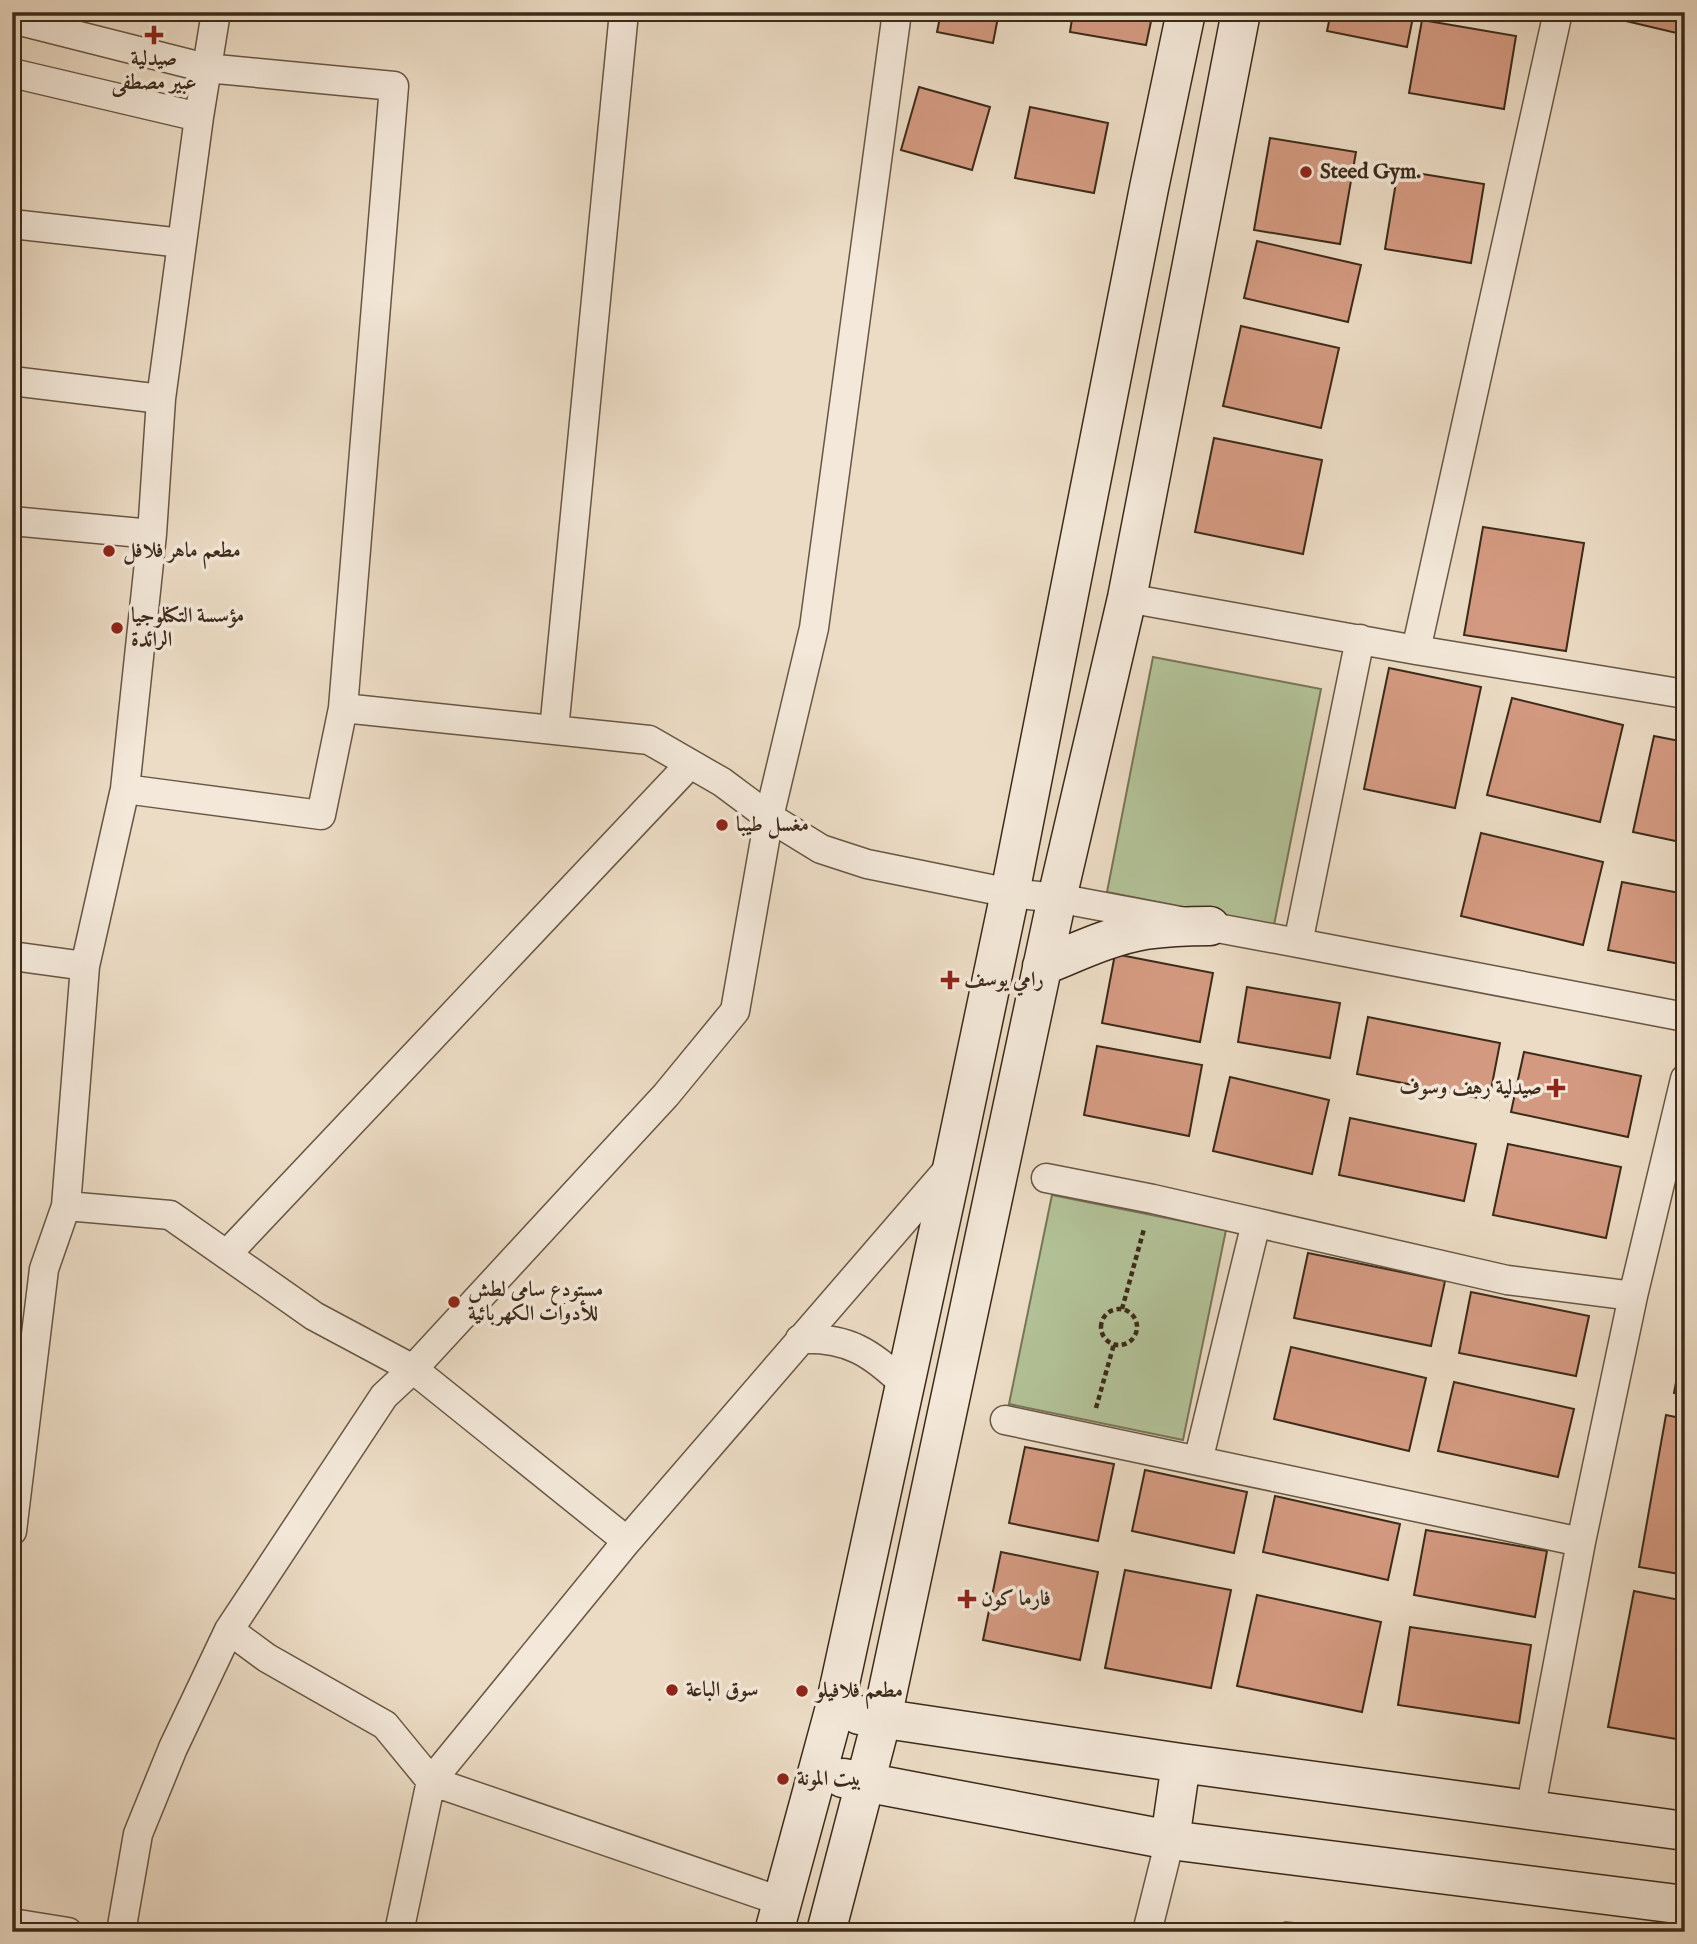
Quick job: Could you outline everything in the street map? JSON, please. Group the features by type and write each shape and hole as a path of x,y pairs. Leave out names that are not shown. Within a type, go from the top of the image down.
{"main road":[{"path":"778,1917 834,1711 953,1164 1010,893 1186,12"},
{"path":"826,1932 882,1718 1042,966 1127,598 1241,12"},
{"path":"1042,966 1110,939 1143,930 1210,926"},
{"path":"834,1711 1181,1763 1685,1831"},
{"path":"1170,1840 1181,1763"},
{"path":"817,1773 1170,1840 1685,1905"}],"street":[{"path":"12,1531 44,1269 66,1206 85,966 125,789 152,534 161,400 216,12"},
{"path":"554,730 624,12"},
{"path":"121,1932 138,1834 173,1748 229,1630 384,1396 413,1369 666,1095 735,1011 769,817 814,628 898,12"},
{"path":"1416,650 1558,12"},
{"path":"12,19 206,68 394,86 343,708 321,815 125,789"},
{"path":"12,73 199,117"},
{"path":"12,224 182,243"},
{"path":"12,381 161,400"},
{"path":"12,521 152,534"},
{"path":"1127,598 1416,650 1685,694"},
{"path":"1298,943 1360,639"},
{"path":"343,708 649,740 722,782 769,817 821,849 867,864 1010,893 1057,898 1210,926 1685,1017"},
{"path":"227,1254 690,764"},
{"path":"12,956 85,966"},
{"path":"1530,1811 1581,1542 1633,1296 1685,1079"},
{"path":"399,1932 431,1781 627,1541 953,1164"},
{"path":"1046,1178 1153,1199 1507,1280 1633,1296"},
{"path":"66,1206 170,1215 314,1316 413,1369 627,1541"},
{"path":"1198,1461 1256,1223"},
{"path":"800,1339 828,1339 854,1346 886,1367 905,1385"},
{"path":"1005,1420 1581,1542"},
{"path":"229,1630 267,1658 385,1726 431,1781 778,1917"},
{"path":"1147,1932 1170,1840"},
{"path":"12,1923 68,1932"}],"path":[{"path":"1122,1309 1153,1199"},
{"path":"1122,1309 1135,1317 1136,1333 1128,1342 1114,1344 1102,1334 1101,1321 1109,1311 1122,1309"},
{"path":"1088,1438 1114,1344"}],"green space":[{"path":"1153,657 1321,689 1274,925 1107,892"},
{"path":"1052,1195 1226,1230 1183,1440 1009,1404"},
{"path":"1285,1922 1379,1932 1270,1932"}],"building":[{"path":"941,12 999,12 993,43 937,32"},
{"path":"1073,12 1153,12 1146,45 1070,32"},
{"path":"1331,12 1414,12 1407,47 1327,31"},
{"path":"1685,12 1685,35 1596,14"},
{"path":"1422,20 1516,36 1504,109 1409,93"},
{"path":"919,87 990,107 972,170 901,150"},
{"path":"1030,107 1108,123 1094,193 1015,178"},
{"path":"1270,138 1356,152 1340,244 1254,230"},
{"path":"1398,170 1484,184 1471,263 1385,249"},
{"path":"1257,241 1361,265 1348,322 1244,298"},
{"path":"1241,326 1339,348 1321,428 1223,406"},
{"path":"1214,438 1322,460 1303,554 1195,532"},
{"path":"1483,527 1584,543 1566,651 1464,635"},
{"path":"1389,668 1481,687 1455,808 1364,789"},
{"path":"1512,698 1623,725 1600,822 1487,795"},
{"path":"1654,736 1685,742 1685,843 1633,832"},
{"path":"1481,833 1603,862 1583,945 1461,916"},
{"path":"1622,882 1685,894 1685,965 1608,950"},
{"path":"1115,954 1213,973 1200,1042 1102,1023"},
{"path":"1247,987 1340,1003 1330,1058 1238,1042"},
{"path":"1368,1017 1500,1043 1489,1100 1357,1074"},
{"path":"1097,1046 1202,1065 1189,1136 1084,1115"},
{"path":"1524,1052 1641,1076 1628,1137 1511,1112"},
{"path":"1230,1077 1329,1100 1312,1174 1213,1151"},
{"path":"1350,1118 1476,1144 1464,1201 1339,1175"},
{"path":"1508,1144 1621,1167 1606,1238 1493,1215"},
{"path":"1308,1253 1445,1281 1431,1346 1294,1318"},
{"path":"1471,1292 1589,1316 1576,1376 1459,1353"},
{"path":"1685,1335 1685,1395 1674,1393"},
{"path":"1291,1347 1426,1378 1409,1451 1274,1419"},
{"path":"1454,1382 1574,1409 1558,1477 1438,1451"},
{"path":"1666,1415 1685,1419 1685,1575 1639,1567"},
{"path":"1025,1447 1114,1464 1098,1541 1009,1523"},
{"path":"1145,1470 1247,1492 1234,1553 1132,1531"},
{"path":"1275,1496 1400,1524 1388,1580 1263,1552"},
{"path":"1426,1530 1547,1551 1535,1617 1414,1595"},
{"path":"1001,1552 1098,1572 1080,1660 983,1640"},
{"path":"1125,1570 1231,1590 1211,1688 1105,1668"},
{"path":"1634,1591 1685,1601 1685,1724 1682,1740 1608,1727"},
{"path":"1257,1595 1381,1622 1362,1712 1237,1686"},
{"path":"1410,1627 1531,1645 1519,1723 1398,1705"}],"place":[{"name":"صيدلية عبير مصطفى","path":"154,35"},
{"name":"Steed Gym.","path":"1306,172"},
{"name":"مطعم ماهر فلافل","path":"109,551"},
{"name":"مؤسسة التكنلوجيا الرائدة","path":"117,628"},
{"name":"مغسل طيبا","path":"722,825"},
{"name":"رامي يوسف","path":"950,980"},
{"name":"صيدلية رهف وسوف","path":"1556,1088"},
{"name":"مستودع سامي لطش للأدوات الكهربائية","path":"454,1302"},
{"name":"فارما كون","path":"967,1599"},
{"name":"سوق الباعة","path":"672,1690"},
{"name":"مطعم فلافيلو","path":"802,1691"},
{"name":"بيت المونة","path":"783,1779"}]}
